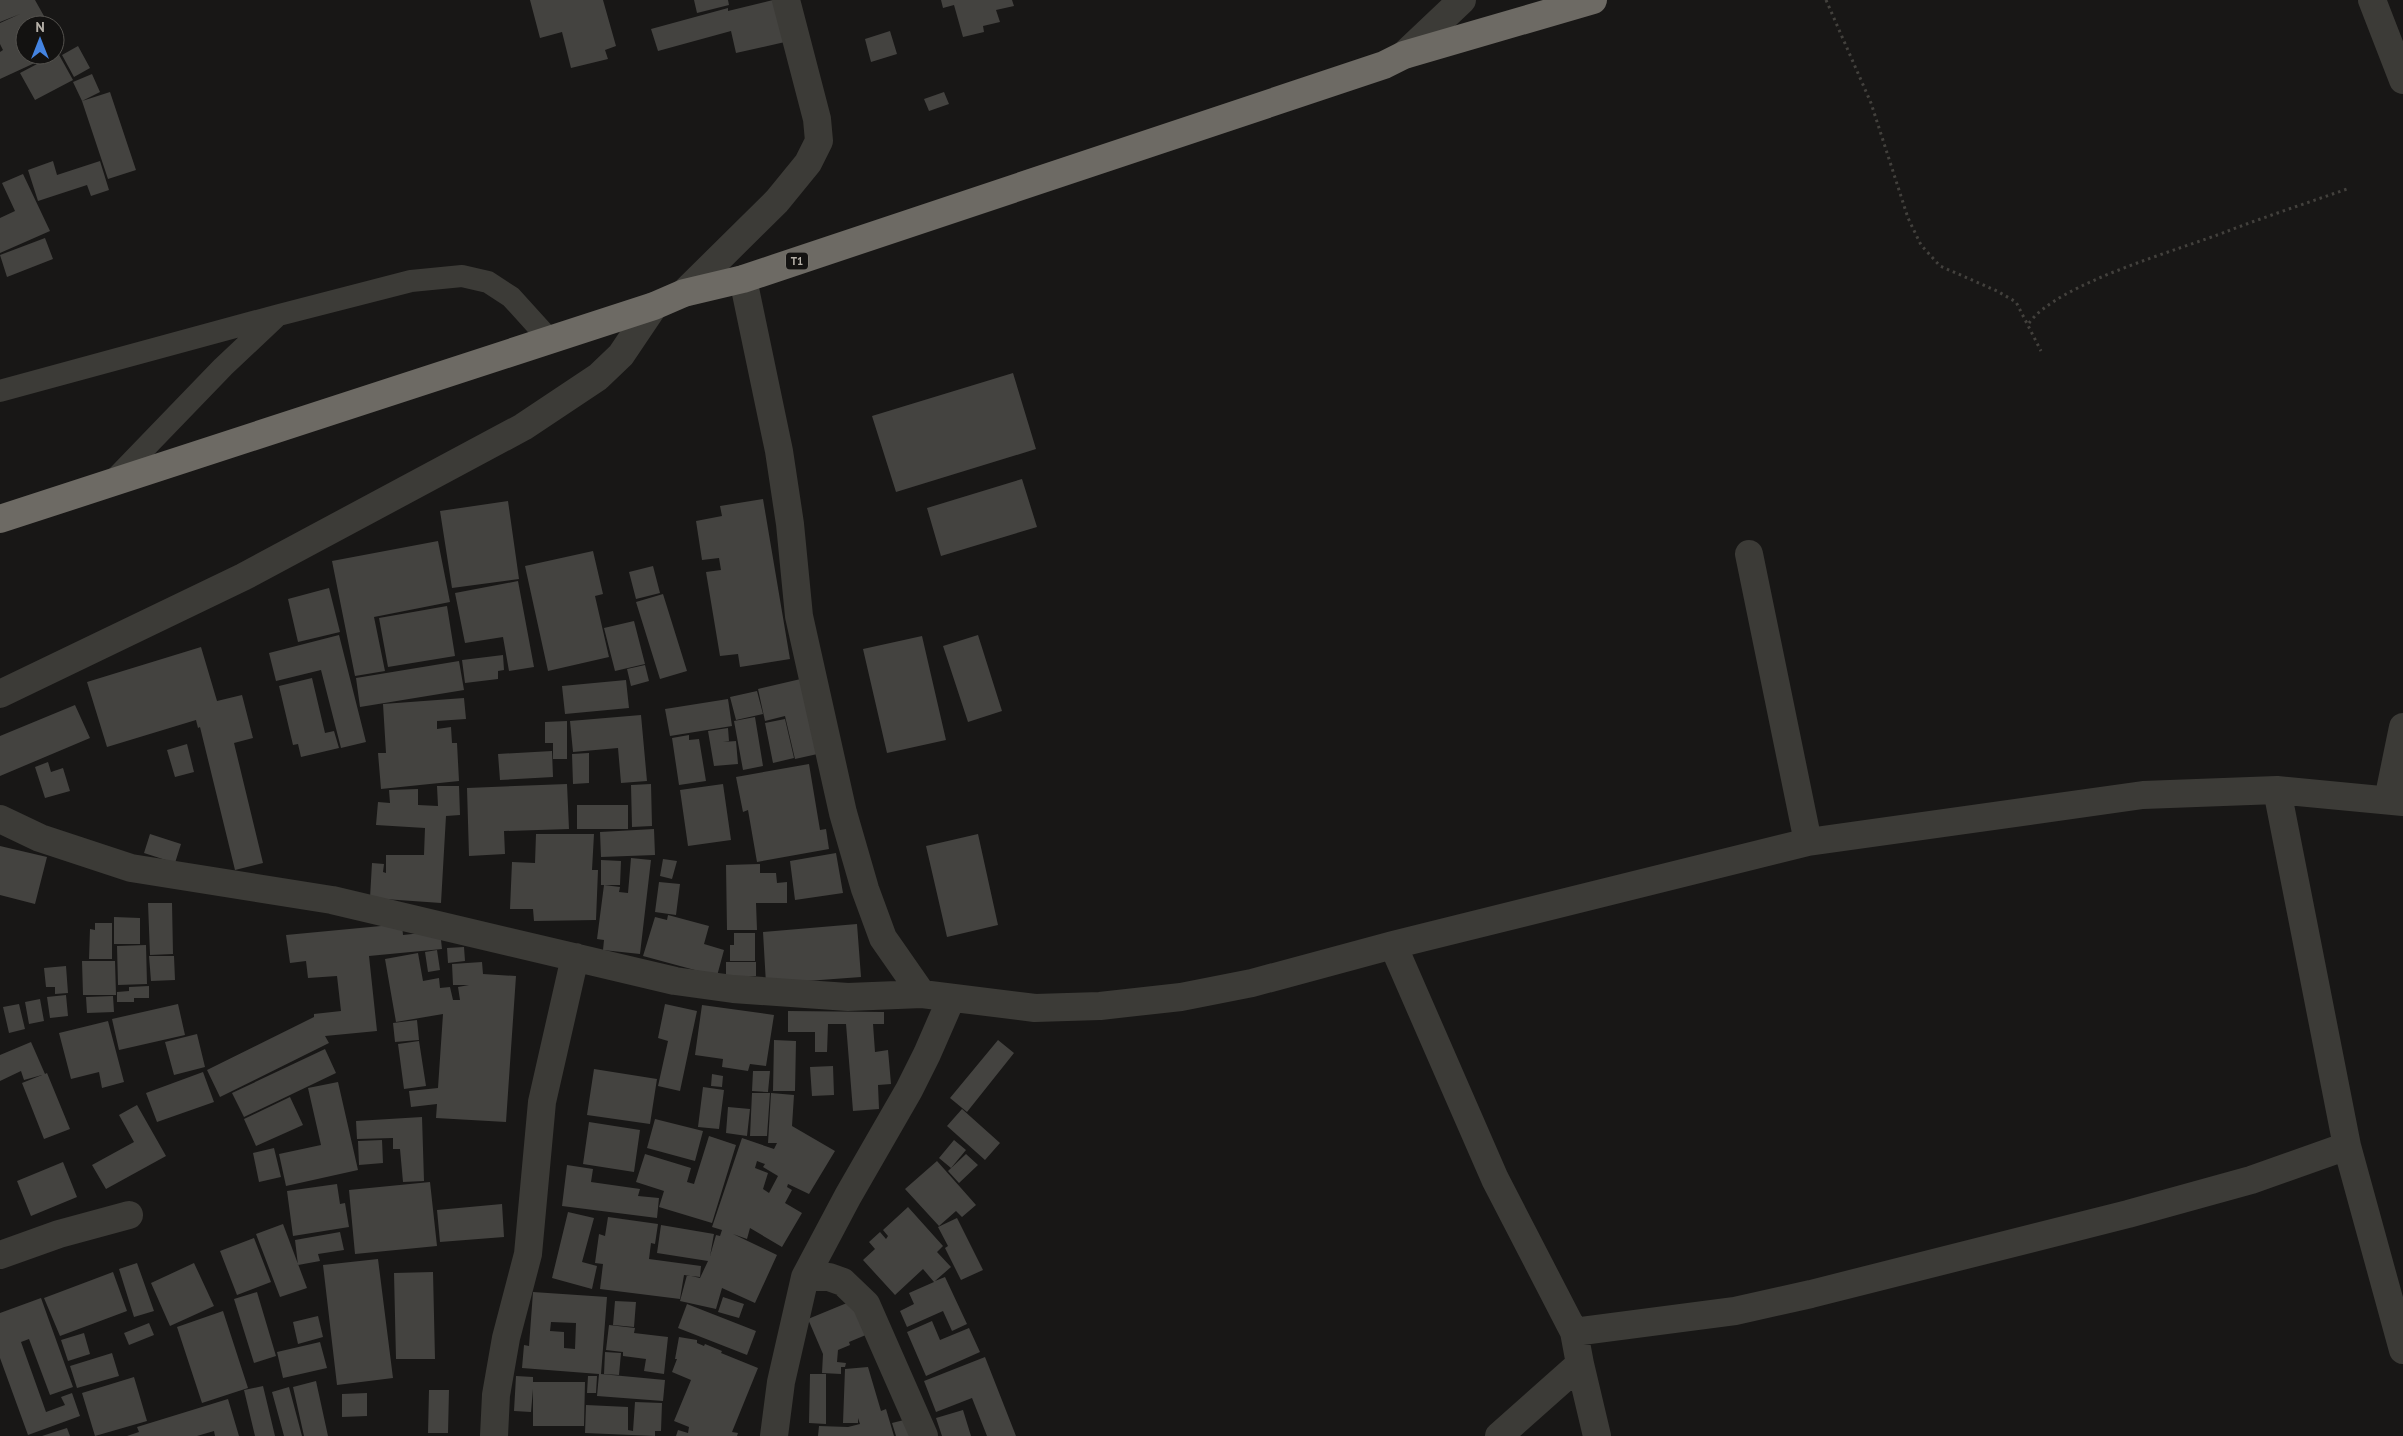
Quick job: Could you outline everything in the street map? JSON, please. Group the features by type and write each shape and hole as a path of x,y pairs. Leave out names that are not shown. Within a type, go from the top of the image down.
{"highway":[{"name":"T1","path":"0,519 654,306 684,293 743,279 1375,68 1404,55 1593,0"}],"street":[{"path":"684,293 777,200 808,163 819,141 817,119 786,0"},
{"path":"1404,55 1462,0"},
{"path":"2372,0 2403,80"},
{"path":"743,279 779,451 790,524 799,616 843,813 865,889 883,938 922,994"},
{"path":"0,694 243,577 523,427 598,377 621,355 654,306"},
{"path":"1749,554 1808,842"},
{"path":"0,819 40,838 131,868 332,900 675,981 733,989 848,997 922,994 1035,1008 1100,1006 1172,998 1252,983 1393,945 1808,842 2143,795 2277,790 2396,801 2403,727"},
{"path":"2277,790 2348,1146 2403,1350"},
{"path":"1393,945 1495,1179 1574,1332 1597,1436"},
{"path":"494,1436 496,1395 506,1338 528,1254 542,1102 576,957"},
{"path":"774,1436 781,1382 806,1277 848,1196 909,1090 951,999"},
{"path":"1574,1332 1735,1311 1812,1294 2157,1206 2251,1180 2348,1146"},
{"path":"0,1255 59,1234 129,1215"},
{"path":"806,1277 829,1277 842,1282 866,1304 924,1436"},
{"path":"1499,1436 1580,1364"}],"lane":[{"path":"0,391 412,281 462,276 488,282 511,297 550,340"},
{"path":"112,482 217,373 279,315"}],"path":[{"path":"1826,0 1870,103 1908,218 1921,245 1940,266 1998,291 2016,302 2029,323 2041,351"},
{"path":"2029,323 2035,314 2080,287 2162,254 2347,188"}],"building":[{"path":"0,0 35,0 43,15 18,15 20,14 0,22"},
{"path":"530,0 603,0 616,46 605,50 608,59 571,68 562,32 540,38"},
{"path":"694,0 728,0 729,5 697,13"},
{"path":"773,0 785,42 736,53 731,31 658,51 651,29 728,8 728,11"},
{"path":"941,0 1012,0 1014,6 996,10 1000,22 983,26 984,32 963,37 954,5 943,8"},
{"path":"15,16 15,65 30,65 0,79 0,52 3,50 0,44 0,23"},
{"path":"890,31 897,54 871,62 865,39"},
{"path":"78,46 90,68 74,77 65,60 65,53"},
{"path":"35,65 65,65 73,80 35,100 20,73"},
{"path":"92,74 100,92 82,101 73,82"},
{"path":"110,92 136,170 108,179 82,101"},
{"path":"944,92 949,104 929,111 924,99"},
{"path":"53,161 57,175 100,161 109,190 91,196 87,185 38,201 28,170"},
{"path":"23,174 50,231 0,253 0,218 15,211 2,183"},
{"path":"45,238 53,259 7,277 0,255"},
{"path":"1013,373 1036,449 896,492 872,416"},
{"path":"1022,479 1037,527 941,556 927,508"},
{"path":"763,499 790,659 740,667 738,654 720,656 706,572 721,570 719,558 702,560 696,521 722,516 720,506"},
{"path":"508,501 519,579 452,588 440,511"},
{"path":"438,541 450,602 374,617 385,671 355,676 332,561"},
{"path":"593,551 603,594 595,596 609,657 548,671 525,566"},
{"path":"653,566 660,593 636,599 629,572"},
{"path":"518,581 534,667 509,671 503,637 465,643 455,593"},
{"path":"329,588 340,632 298,642 288,599"},
{"path":"663,594 687,671 660,679 636,602"},
{"path":"447,606 455,656 388,667 379,618"},
{"path":"634,621 645,664 615,671 604,628"},
{"path":"339,635 366,742 341,748 321,670 276,681 269,653"},
{"path":"978,635 1002,711 968,722 943,646"},
{"path":"922,636 946,740 887,753 863,649"},
{"path":"201,647 217,701 242,695 253,738 234,743 263,863 235,870 200,727 198,728 196,720 107,747 87,682"},
{"path":"503,655 504,670 498,671 498,679 465,683 462,660"},
{"path":"459,661 464,690 360,707 356,678"},
{"path":"645,665 649,681 631,686 627,669"},
{"path":"312,678 325,733 334,731 339,748 301,757 298,744 293,745 279,686"},
{"path":"805,678 822,753 795,759 785,716 765,721 758,689"},
{"path":"626,680 629,708 565,714 562,686"},
{"path":"757,691 763,714 736,720 730,697"},
{"path":"464,698 466,719 437,721 437,729 451,727 452,743 457,743 459,781 381,789 378,753 386,753 383,704"},
{"path":"728,699 732,726 670,736 665,709"},
{"path":"75,705 90,738 0,776 0,736"},
{"path":"641,715 647,781 621,783 618,748 573,752 570,721"},
{"path":"755,717 763,766 743,770 734,721"},
{"path":"785,719 794,758 773,763 765,723"},
{"path":"567,721 567,759 553,759 553,743 545,743 545,722"},
{"path":"728,728 729,741 723,742 736,741 738,764 714,766 708,731"},
{"path":"689,735 689,740 699,739 706,781 679,785 672,738"},
{"path":"187,744 194,772 175,777 167,750"},
{"path":"552,751 553,777 500,780 498,754"},
{"path":"589,753 589,783 573,784 572,754"},
{"path":"48,762 51,772 63,768 70,791 45,798 35,767"},
{"path":"809,764 820,830 826,829 829,849 757,862 748,810 743,812 736,777"},
{"path":"567,784 569,829 504,831 505,854 469,856 467,788"},
{"path":"651,784 652,826 632,827 631,785"},
{"path":"723,784 731,840 688,846 680,790"},
{"path":"437,786 459,786 460,815 446,816 441,903 370,898 372,863 384,864 383,872 386,873 386,855 424,855 425,828 376,825 378,802 390,803 389,790 418,789 418,805 438,806"},
{"path":"577,805 628,805 628,829 577,829"},
{"path":"654,829 655,855 601,857 600,832"},
{"path":"150,834 181,844 175,863 144,853"},
{"path":"536,834 594,834 592,870 598,870 596,920 534,921 533,909 510,909 512,862 535,863"},
{"path":"978,834 998,925 947,937 926,846"},
{"path":"0,846 47,857 35,904 0,895"},
{"path":"836,853 843,893 795,900 790,861"},
{"path":"631,858 651,860 640,954 603,950 604,940 597,939 604,885 620,887 619,892 628,893"},
{"path":"663,859 677,861 672,879 660,876"},
{"path":"601,860 621,861 620,885 601,885"},
{"path":"760,864 760,873 776,873 777,883 787,882 787,903 756,903 757,930 727,930 726,865"},
{"path":"659,882 680,884 676,915 655,912"},
{"path":"148,903 172,903 173,954 150,955"},
{"path":"668,915 709,926 704,944 724,950 717,976 643,956 655,917 667,920"},
{"path":"114,917 140,918 140,944 114,944"},
{"path":"95,923 112,923 112,959 89,959 90,929 95,930"},
{"path":"402,924 403,935 440,931 442,949 369,956 377,1031 325,1036 329,1043 220,1097 207,1070 314,1017 314,1014 341,1011 337,976 308,978 306,961 290,963 286,935"},
{"path":"857,924 861,977 766,984 763,932"},
{"path":"734,933 755,933 755,961 730,961 730,945 734,945"},
{"path":"146,945 147,984 118,985 117,946"},
{"path":"464,947 465,961 448,963 447,948"},
{"path":"437,950 440,970 428,972 425,952"},
{"path":"418,953 423,981 439,978 440,988 450,987 453,1000 460,1000 458,987 469,985 453,985 452,964 482,962 483,974 516,976 506,1122 436,1118 437,1104 411,1107 409,1091 438,1088 443,1014 396,1022 385,959"},
{"path":"149,956 174,956 175,980 151,981"},
{"path":"82,961 115,961 116,995 83,995"},
{"path":"726,962 756,962 756,976 726,976"},
{"path":"66,966 68,993 55,994 55,987 46,987 44,968"},
{"path":"149,986 149,998 134,998 134,1002 117,1002 117,992 129,991 129,987"},
{"path":"66,995 68,1016 50,1018 47,997"},
{"path":"113,996 114,1012 87,1013 86,997"},
{"path":"40,999 44,1021 29,1024 25,1002"},
{"path":"19,1004 25,1029 9,1033 3,1007"},
{"path":"178,1004 185,1035 119,1050 112,1019"},
{"path":"665,1004 697,1011 680,1091 658,1086 668,1041 658,1038"},
{"path":"702,1005 774,1015 766,1066 750,1064 748,1071 722,1067 723,1059 695,1055"},
{"path":"788,1011 884,1012 884,1024 873,1024 875,1052 888,1050 891,1084 878,1085 879,1109 853,1111 846,1024 828,1024 827,1052 815,1052 815,1032 788,1032"},
{"path":"417,1020 419,1040 395,1042 393,1023"},
{"path":"108,1021 124,1082 102,1088 99,1072 71,1079 59,1033"},
{"path":"197,1034 205,1067 174,1075 165,1042"},
{"path":"774,1040 796,1041 795,1091 773,1091"},
{"path":"998,1040 1014,1053 967,1112 950,1098"},
{"path":"419,1041 426,1086 404,1089 398,1044"},
{"path":"31,1042 45,1074 47,1073 70,1129 44,1139 22,1083 42,1075 24,1080 21,1071 0,1081 0,1055"},
{"path":"325,1049 336,1073 244,1117 232,1093"},
{"path":"833,1066 834,1095 812,1096 810,1067"},
{"path":"594,1069 657,1079 650,1124 587,1115"},
{"path":"753,1071 770,1071 768,1092 752,1091"},
{"path":"203,1072 214,1102 157,1122 146,1093"},
{"path":"712,1074 723,1076 722,1087 711,1086"},
{"path":"338,1082 358,1170 286,1186 279,1154 321,1145 308,1088"},
{"path":"703,1087 724,1090 719,1129 698,1127"},
{"path":"752,1093 770,1093 767,1136 750,1136"},
{"path":"771,1093 794,1095 792,1126 835,1151 809,1194 788,1184 787,1187 792,1190 785,1203 802,1213 782,1247 750,1228 747,1239 733,1234 777,1255 755,1303 722,1288 716,1309 680,1301 687,1275 700,1278 708,1261 657,1253 661,1225 714,1234 710,1256 716,1235 720,1236 722,1230 712,1227 742,1138 774,1149 777,1143 768,1143","holes":["757,1161 765,1164 763,1167 778,1176 769,1193 763,1189 768,1173 755,1168"]},
{"path":"290,1097 303,1125 256,1146 244,1119"},
{"path":"137,1105 166,1156 106,1189 92,1165 134,1142 119,1115"},
{"path":"728,1107 750,1109 747,1136 726,1133"},
{"path":"962,1109 1000,1143 985,1160 947,1126"},
{"path":"422,1117 424,1181 403,1182 400,1149 393,1149 393,1138 357,1139 356,1121"},
{"path":"655,1119 703,1131 695,1161 647,1148"},
{"path":"589,1122 640,1130 634,1172 583,1164"},
{"path":"709,1136 736,1145 712,1223 659,1207 664,1191 636,1182 645,1154 691,1168 687,1182 694,1184"},
{"path":"382,1140 383,1163 359,1165 358,1141"},
{"path":"954,1140 966,1150 951,1168 939,1158"},
{"path":"274,1148 281,1177 259,1182 253,1153"},
{"path":"966,1154 978,1165 959,1183 948,1171"},
{"path":"937,1161 976,1205 962,1217 956,1211 939,1226 905,1189"},
{"path":"63,1162 77,1197 31,1216 17,1181"},
{"path":"567,1165 593,1169 591,1182 640,1189 638,1196 659,1198 657,1218 562,1206"},
{"path":"430,1182 437,1246 355,1254 349,1190"},
{"path":"337,1184 340,1204 345,1203 349,1227 293,1236 287,1191"},
{"path":"502,1204 504,1237 440,1242 437,1210"},
{"path":"908,1207 943,1246 937,1252 951,1267 935,1281 945,1277 967,1324 952,1331 943,1311 907,1327 900,1311 914,1304 909,1293 934,1282 923,1269 895,1295 863,1260 875,1249 869,1242 880,1232 886,1239 888,1236 883,1230"},
{"path":"568,1212 594,1218 582,1262 597,1266 592,1289 552,1278"},
{"path":"608,1217 658,1224 655,1244 651,1243 649,1259 701,1266 700,1277 684,1275 680,1299 600,1289 603,1264 595,1263 599,1234 605,1236"},
{"path":"957,1218 983,1270 961,1280 945,1248 948,1246 938,1227"},
{"path":"283,1224 307,1288 280,1297 256,1234"},
{"path":"340,1232 344,1250 318,1254 320,1261 298,1265 295,1240"},
{"path":"254,1238 271,1282 237,1295 220,1251"},
{"path":"378,1259 393,1378 337,1385 323,1265"},
{"path":"137,1263 154,1311 134,1317 119,1269"},
{"path":"194,1263 214,1306 170,1326 151,1283"},
{"path":"113,1272 127,1311 60,1336 44,1298"},
{"path":"433,1272 435,1359 396,1359 394,1273"},
{"path":"257,1292 276,1356 254,1363 234,1299"},
{"path":"533,1292 607,1297 601,1374 665,1380 663,1401 597,1396 599,1374 522,1368 524,1345 529,1346","holes":["551,1322 576,1323 575,1349 564,1348 564,1332 550,1331"]},
{"path":"723,1297 744,1304 739,1318 718,1312"},
{"path":"41,1298 73,1387 50,1395 29,1339 21,1342 46,1412 65,1405 61,1397 72,1393 80,1416 28,1435 0,1358 0,1313"},
{"path":"859,1298 873,1332 849,1342 850,1345 838,1350 837,1362 846,1363 845,1367 841,1367 841,1374 822,1373 823,1354 808,1319"},
{"path":"615,1301 636,1302 634,1327 613,1325"},
{"path":"687,1304 756,1331 747,1355 678,1328"},
{"path":"223,1311 248,1388 202,1403 177,1327"},
{"path":"318,1316 323,1337 298,1344 293,1322"},
{"path":"932,1321 940,1340 969,1328 980,1352 926,1376 907,1332"},
{"path":"149,1323 154,1335 129,1345 124,1333"},
{"path":"609,1325 635,1328 634,1333 668,1337 664,1374 644,1371 646,1359 623,1356 623,1352 606,1350"},
{"path":"84,1333 90,1354 68,1361 61,1340"},
{"path":"679,1337 697,1340 697,1343 704,1346 705,1344 722,1351 721,1353 758,1368 732,1432 738,1433 737,1436 676,1436 678,1430 688,1433 689,1427 674,1421 691,1380 672,1372 677,1359 675,1359"},
{"path":"320,1342 327,1368 283,1378 277,1352"},
{"path":"605,1352 621,1353 619,1375 604,1374"},
{"path":"112,1353 119,1376 77,1388 70,1366"},
{"path":"985,1357 1016,1436 987,1436 972,1398 936,1412 924,1381"},
{"path":"868,1367 881,1411 886,1409 894,1436 818,1436 819,1426 848,1427 860,1424 858,1418 858,1423 843,1423 845,1369"},
{"path":"810,1374 826,1374 826,1424 809,1423"},
{"path":"516,1376 533,1377 533,1382 585,1382 584,1426 533,1426 533,1389 531,1412 514,1411"},
{"path":"588,1376 597,1376 596,1393 587,1393"},
{"path":"134,1377 147,1421 95,1436 82,1393"},
{"path":"316,1381 328,1436 304,1436 293,1387"},
{"path":"263,1386 275,1436 255,1436 244,1390"},
{"path":"289,1387 302,1436 284,1436 272,1392"},
{"path":"429,1390 449,1390 448,1433 428,1433"},
{"path":"367,1393 367,1416 342,1417 342,1394"},
{"path":"228,1399 239,1436 215,1436 214,1431 197,1436 127,1436 139,1432 137,1427"},
{"path":"635,1402 662,1403 661,1431 655,1431 655,1436 585,1433 586,1405 628,1407 628,1430 633,1431"},
{"path":"963,1410 971,1436 942,1436 936,1418"},
{"path":"912,1418 916,1436 896,1436 892,1423"},
{"path":"67,1428 70,1436 42,1436"}]}
